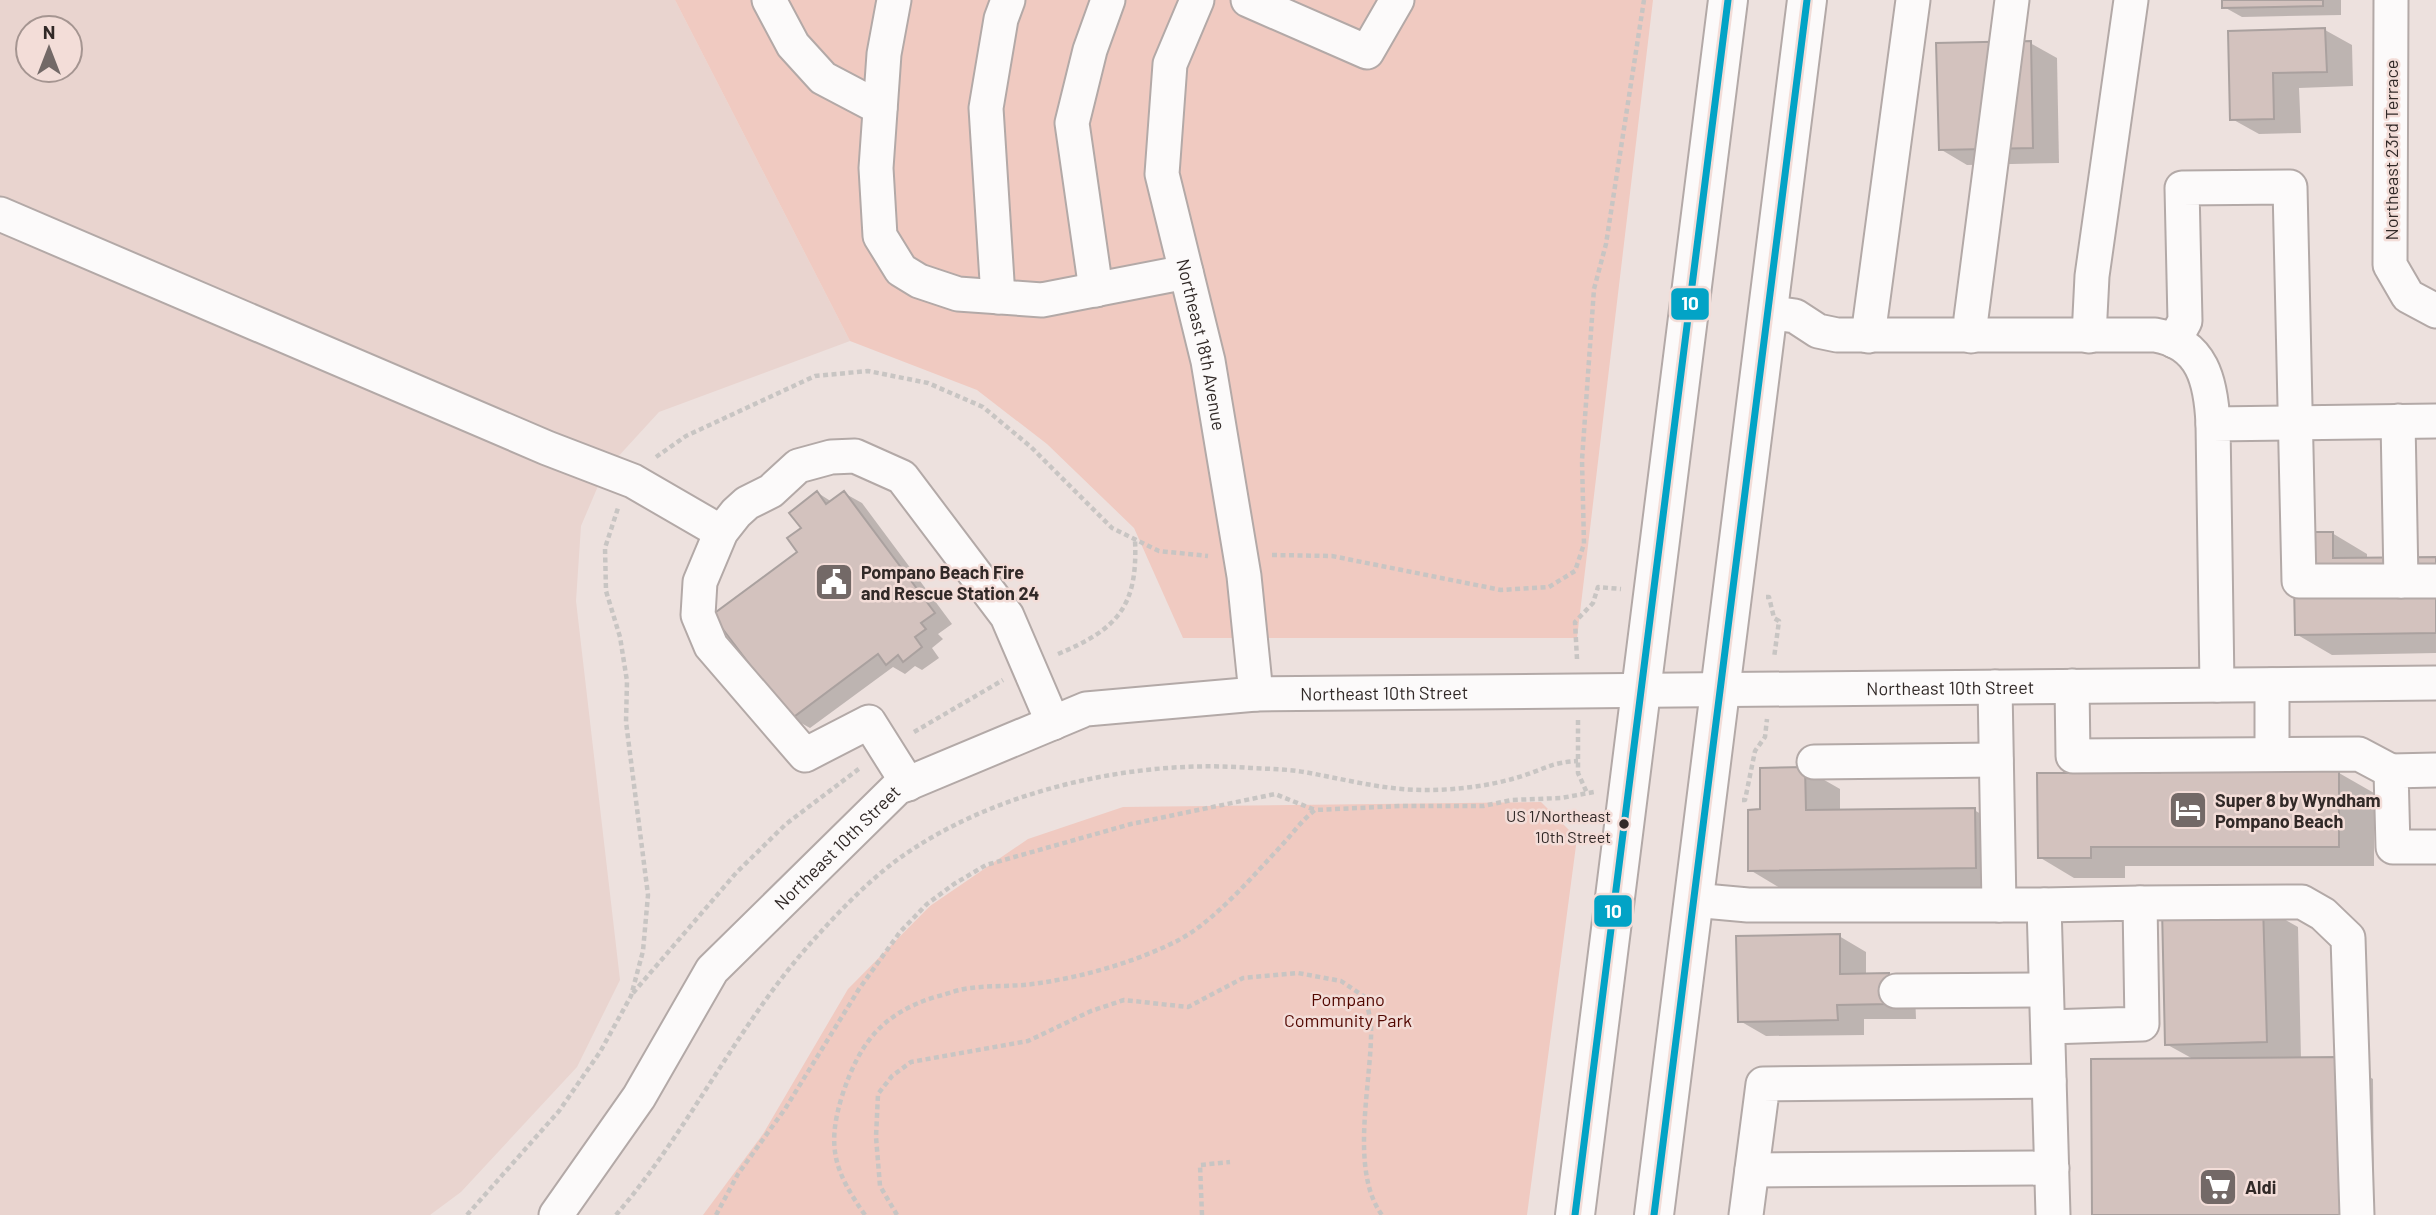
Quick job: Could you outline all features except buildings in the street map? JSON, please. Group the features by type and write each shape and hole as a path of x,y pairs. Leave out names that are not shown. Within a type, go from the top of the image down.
{"main road":[{"path":"1575,1215 1728,0"},
{"path":"1654,1215 1807,0"}],"street":[{"path":"769,0 793,46 823,78 880,108"},
{"path":"894,0 884,54 876,168 880,236 901,270 919,281 958,294 1042,300 1186,272"},
{"path":"998,297 986,108 1008,0"},
{"path":"1096,290 1072,123 1090,50 1108,0"},
{"name":"Northeast 18th Avenue","path":"1197,0 1170,64 1161,174 1208,361 1241,554 1256,694"},
{"path":"1270,4 1367,52 1396,0"},
{"path":"1868,336 1913,0"},
{"path":"1971,336 1984,210 2012,0"},
{"path":"2089,336 2092,276 2131,0"},
{"name":"Northeast 23rd Terrace","path":"2391,0 2390,264 2422,304"},
{"path":"2174,341 2185,321 2182,188 2290,187 2299,582 2436,581"},
{"path":"0,214 547,448 633,481 721,532"},
{"path":"1768,312 1795,316 1818,331 1837,335 2155,335 2168,337 2189,352 2204,369 2212,399 2217,685"},
{"path":"2398,421 2401,582"},
{"path":"2213,424 2436,421"},
{"path":"908,784 869,722 805,755 711,646 698,615 700,582 721,532 747,503 771,491 798,466 831,457 855,456 902,477 1007,616 1053,723"},
{"name":"Northeast 10th Street","path":"556,1215 639,1097 712,970 897,788 1086,709 1256,694 2436,683"},
{"path":"2272,685 2272,754"},
{"path":"2072,686 2073,756 2359,754 2391,771 2436,770"},
{"path":"1996,687 1999,905"},
{"path":"1814,762 1996,760"},
{"path":"2391,771 2393,847 2436,847"},
{"path":"1693,900 1748,905 2302,902 2323,914 2348,938 2357,1215"},
{"path":"2048,1027 2142,1024 2140,903"},
{"path":"2044,905 2053,1215"},
{"path":"1896,991 2046,990"},
{"path":"1746,1215 1763,1084 2049,1081"},
{"path":"1752,1170 2052,1168"}],"path":[{"path":"467,1215 559,1111 600,1052 631,996 643,951 648,895 626,722 627,681 620,637 606,591 605,548 618,508 642,467 687,436 815,376 868,371 928,383 982,407 1031,447 1112,528 1159,551 1214,557 1241,554 1332,556 1501,590 1549,587 1575,571 1584,544 1582,460 1594,289 1606,244 1644,0"},
{"path":"616,1215 641,1186 677,1135 757,1010 816,937 865,888 894,864 914,848 953,825 1007,802 1071,784 1132,772 1246,767 1302,772 1366,786 1423,790 1471,788 1522,776 1557,762 1578,761"},
{"path":"865,1215 835,1162 837,1112 849,1074 861,1050 874,1032 895,1014 919,1003 969,988 1060,980 1148,954 1179,940 1206,922 1269,859 1304,818 1315,810 1483,806 1512,800 1561,798 1587,793"},
{"path":"716,1215 738,1174 785,1109 859,989 900,932 927,904 954,884 986,865 1130,824 1275,794 1315,810"},
{"path":"897,1215 880,1186 876,1137 878,1094 892,1076 911,1062 1028,1041 1091,1011 1124,1000 1188,1007 1243,978 1298,973 1340,981 1365,997 1371,1022 1364,1161 1373,1203 1382,1215"},
{"path":"1202,1215 1200,1165 1230,1162"}],"shaded area":[{"path":"0,0 675,0 850,341 659,412 604,472 581,526 576,601 620,980 577,1067 461,1192 430,1215 0,1215"}],"green space":[{"path":"675,0 1653,0 1577,638 1183,638 1134,528 1047,444 977,390 850,341"},
{"name":"Pompano Community Park","path":"1541,802 1577,838 1527,1215 703,1215 763,1134 848,989 930,906 1028,839 1123,807"}],"transit line":[{"name":"10","path":"1575,1215 1728,0"},
{"name":"10","path":"1654,1215 1807,0"}],"place":[{"name":"Pompano Beach Fire and Rescue Station 24","path":"834,582"},
{"name":"Super 8 by Wyndham Pompano Beach","path":"2188,810"},
{"name":"US 1/Northeast 10th Street","path":"1624,824"},
{"name":"Aldi","path":"2218,1187"}]}
